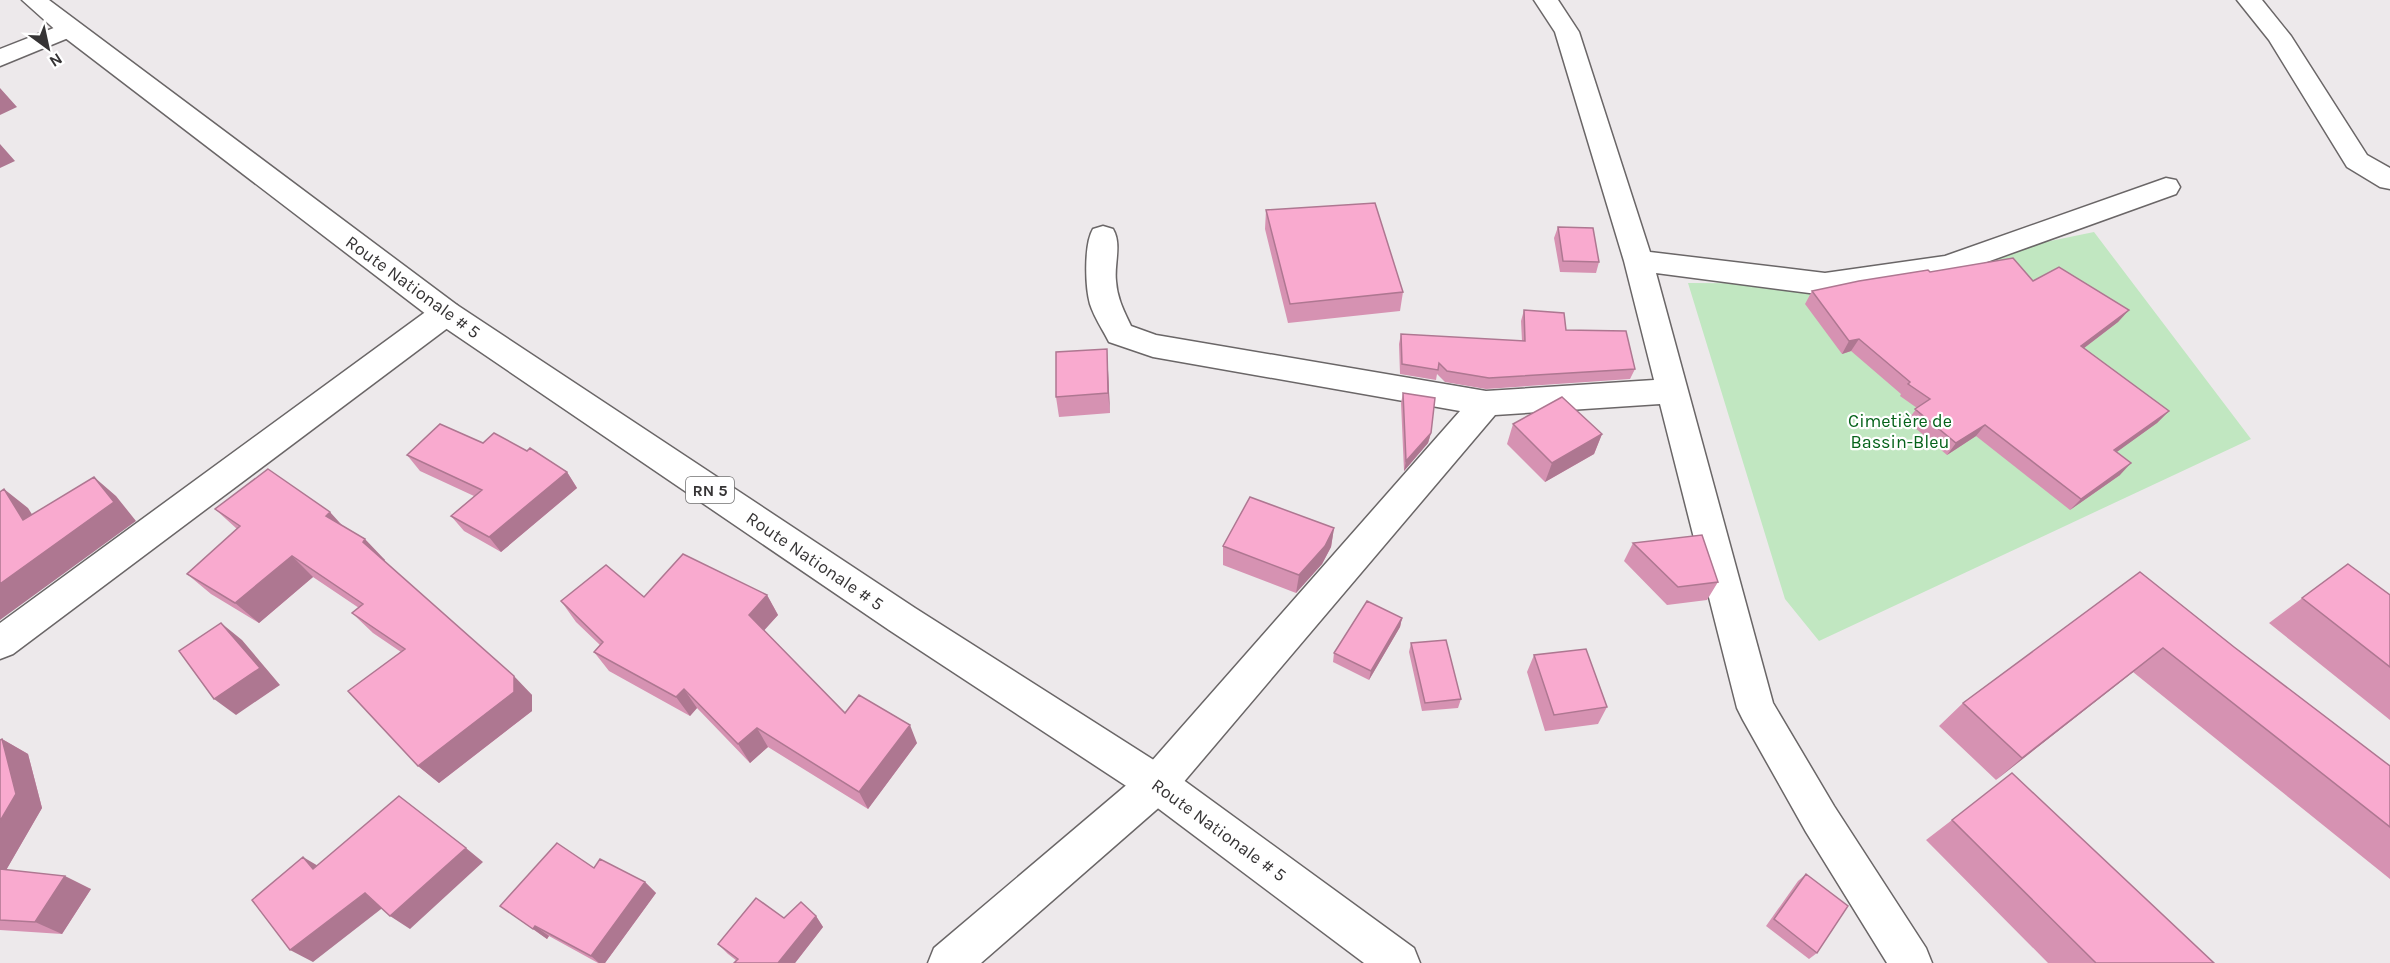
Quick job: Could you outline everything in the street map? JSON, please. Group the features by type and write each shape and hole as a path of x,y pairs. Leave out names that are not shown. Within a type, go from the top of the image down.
{"street":[{"name":"Route Nationale # 5","path":"34,0 69,29 446,313 902,619 1157,784 1399,963"},
{"path":"1546,0 1567,32 1638,261 1756,708 1820,819 1911,963"},
{"path":"2249,0 2279,36 2357,161 2390,180"},
{"path":"0,58 69,29"},
{"path":"1638,261 1825,284 1948,266 2166,187"},
{"path":"1103,236 1101,280 1105,304 1120,334 1153,346 1486,403 1672,391"},
{"path":"0,643 446,313"},
{"path":"949,963 1157,784 1486,403"}],"green space":[{"name":"Cimetière de Bassin-Bleu","path":"2094,232 2251,439 1819,641 1785,599 1688,283 1841,284"}],"building":[{"path":"1375,203 1403,292 1290,304 1266,210"},
{"path":"1558,227 1593,228 1599,262 1563,261"},
{"path":"2013,258 2033,281 2059,267 2129,310 2081,346 2169,411 2114,450 2131,463 2081,499 1985,425 1956,443 1915,409 1930,399 1908,384 1910,382 1859,339 1849,341 1812,291 1859,281"},
{"path":"1524,310 1564,313 1566,330 1626,331 1635,369 1489,378 1447,371 1439,363 1438,370 1402,364 1401,334 1525,341"},
{"path":"1107,349 1108,393 1056,397 1056,352"},
{"path":"1403,393 1435,398 1431,433 1406,461"},
{"path":"1562,397 1602,434 1552,463 1513,424"},
{"path":"440,424 483,443 494,433 527,451 530,448 567,472 489,537 451,516 482,490 407,455"},
{"path":"268,469 330,512 326,516 365,539 363,542 514,676 514,692 418,766 348,691 405,649 352,613 363,604 292,556 235,603 187,574 240,526 215,509"},
{"path":"94,477 114,502 0,584 0,492 4,489 23,520"},
{"path":"1250,497 1334,528 1325,546 1299,575 1223,546"},
{"path":"1702,535 1718,582 1678,587 1633,543"},
{"path":"683,554 767,595 749,615 845,713 859,695 910,725 859,792 757,728 738,744 684,689 676,697 594,652 603,642 561,601 606,565 644,597"},
{"path":"2348,564 2390,595 2390,667 2302,598"},
{"path":"2140,572 2390,766 2390,827 2163,648 2022,758 1963,703"},
{"path":"1367,601 1402,618 1371,671 1334,653"},
{"path":"221,623 260,668 214,699 179,651"},
{"path":"1446,640 1461,699 1425,703 1411,643"},
{"path":"1586,649 1607,707 1554,715 1534,655"},
{"path":"2,739 16,794 0,821 0,740"},
{"path":"2012,773 2214,963 2096,963 1952,820"},
{"path":"399,796 466,848 390,916 365,893 290,950 252,900 303,857 313,869"},
{"path":"557,843 594,868 600,859 645,882 591,956 535,926 533,929 500,906"},
{"path":"0,869 65,876 35,922 0,920"},
{"path":"1806,874 1848,906 1817,953 1774,919"},
{"path":"756,898 784,918 801,902 816,916 778,963 734,963 738,959 718,944"}]}
